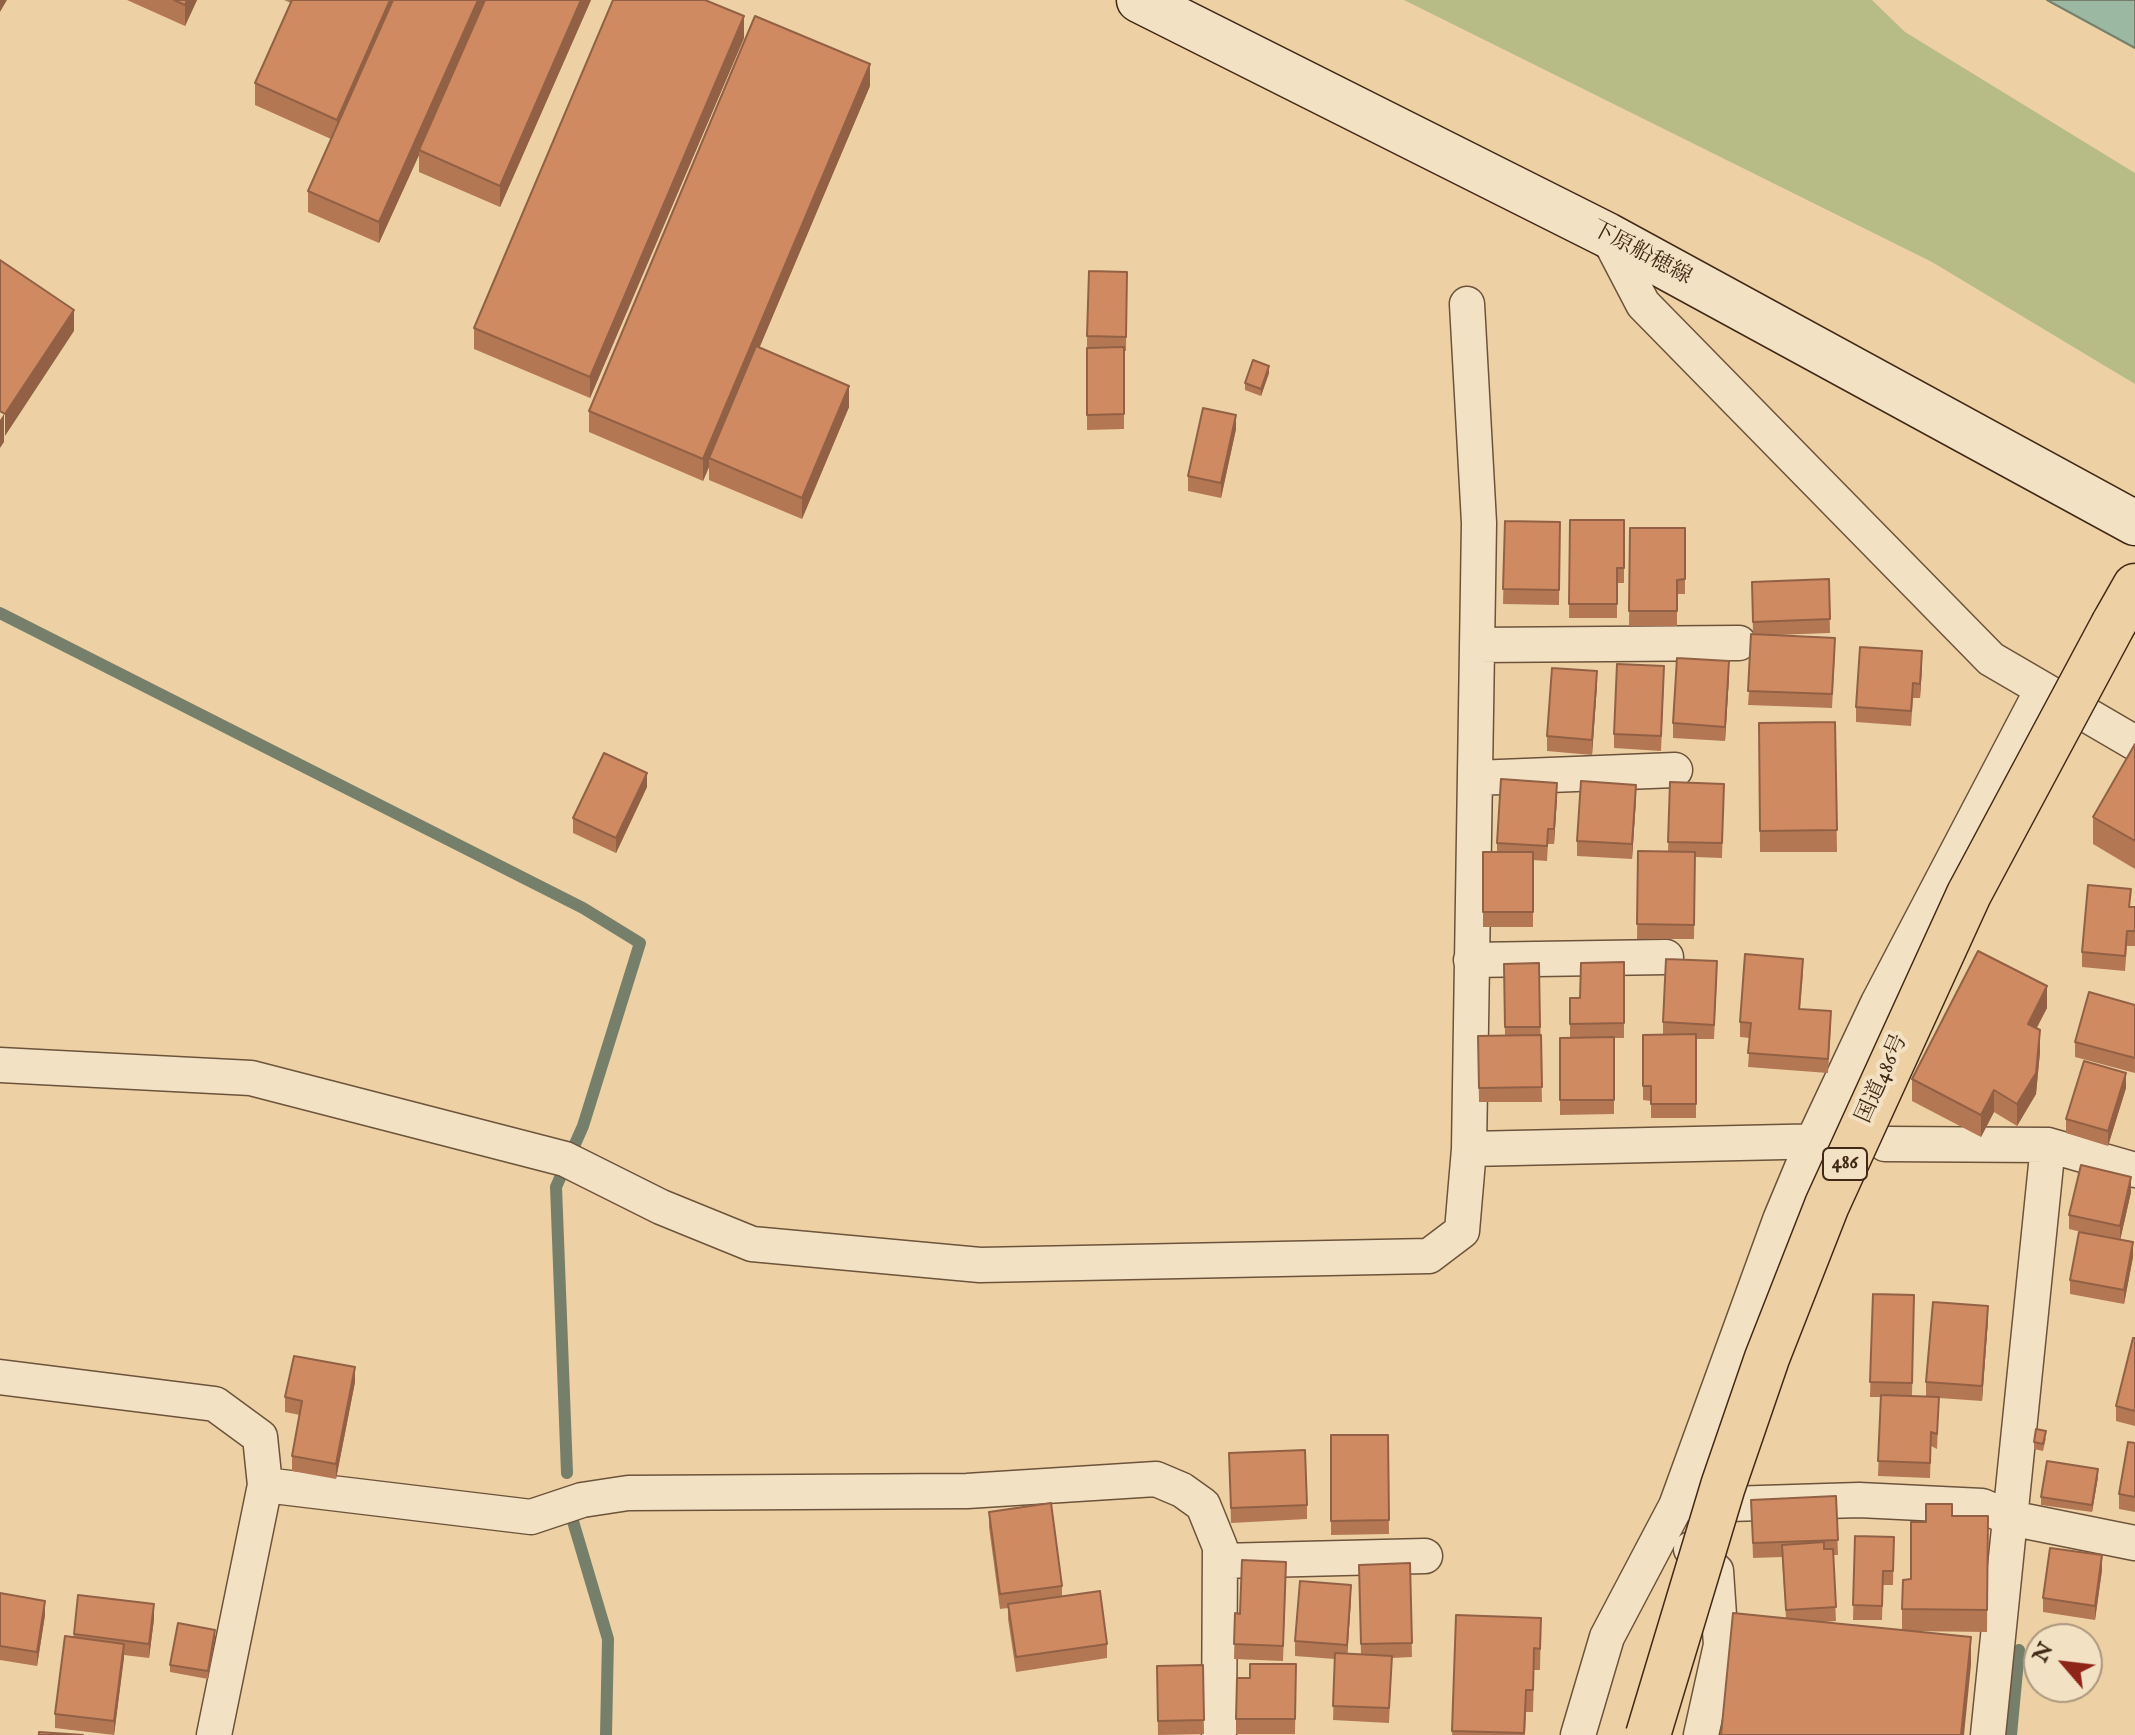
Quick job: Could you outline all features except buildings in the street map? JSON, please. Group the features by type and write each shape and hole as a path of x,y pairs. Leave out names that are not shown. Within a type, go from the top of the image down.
{"highway":[{"name":"国道486号","path":"1648,1735 1723,1486 1767,1358 1827,1205 1969,894 2124,605"}],"main road":[{"name":"下原船穂線","path":"1139,0 1607,235 2135,523"}],"street":[{"path":"1607,235 1643,304 1991,659 2135,743"},
{"path":"0,1065 251,1078 570,1161 661,1207 752,1244 1010,1264 1429,1256 1462,1231 1469,1149 1479,523 1467,304"},
{"path":"1477,645 1739,643"},
{"path":"1578,1735 1607,1637 1670,1516 1780,1220 1821,1141 1885,990 2042,690"},
{"path":"1475,778 1675,770"},
{"path":"1471,960 1666,957"},
{"path":"1469,1149 1821,1141"},
{"path":"1885,1144 2048,1145 2135,1170"},
{"path":"1988,1735 2048,1145"},
{"path":"0,1377 215,1404 260,1437 265,1485 214,1735"},
{"path":"265,1485 531,1517 582,1500 628,1493 967,1491 1156,1479 1182,1490 1203,1505 1220,1547 1219,1735"},
{"path":"1670,1516 1859,1500 1982,1506 2010,1518 2135,1543"},
{"path":"1670,1516 1716,1571 1721,1645 1701,1735"},
{"path":"1220,1561 1425,1556"}],"green space":[{"path":"1404,0 1872,0 1905,32 2135,173 2135,384 1932,262"}],"shaded area":[{"path":"2047,0 2135,0 2135,48"}],"waterway":[{"path":"0,613 583,908 640,943 583,1126 556,1187 567,1473"},
{"path":"572,1518 608,1639 606,1735"},
{"path":"2011,1735 2019,1650"}]}
